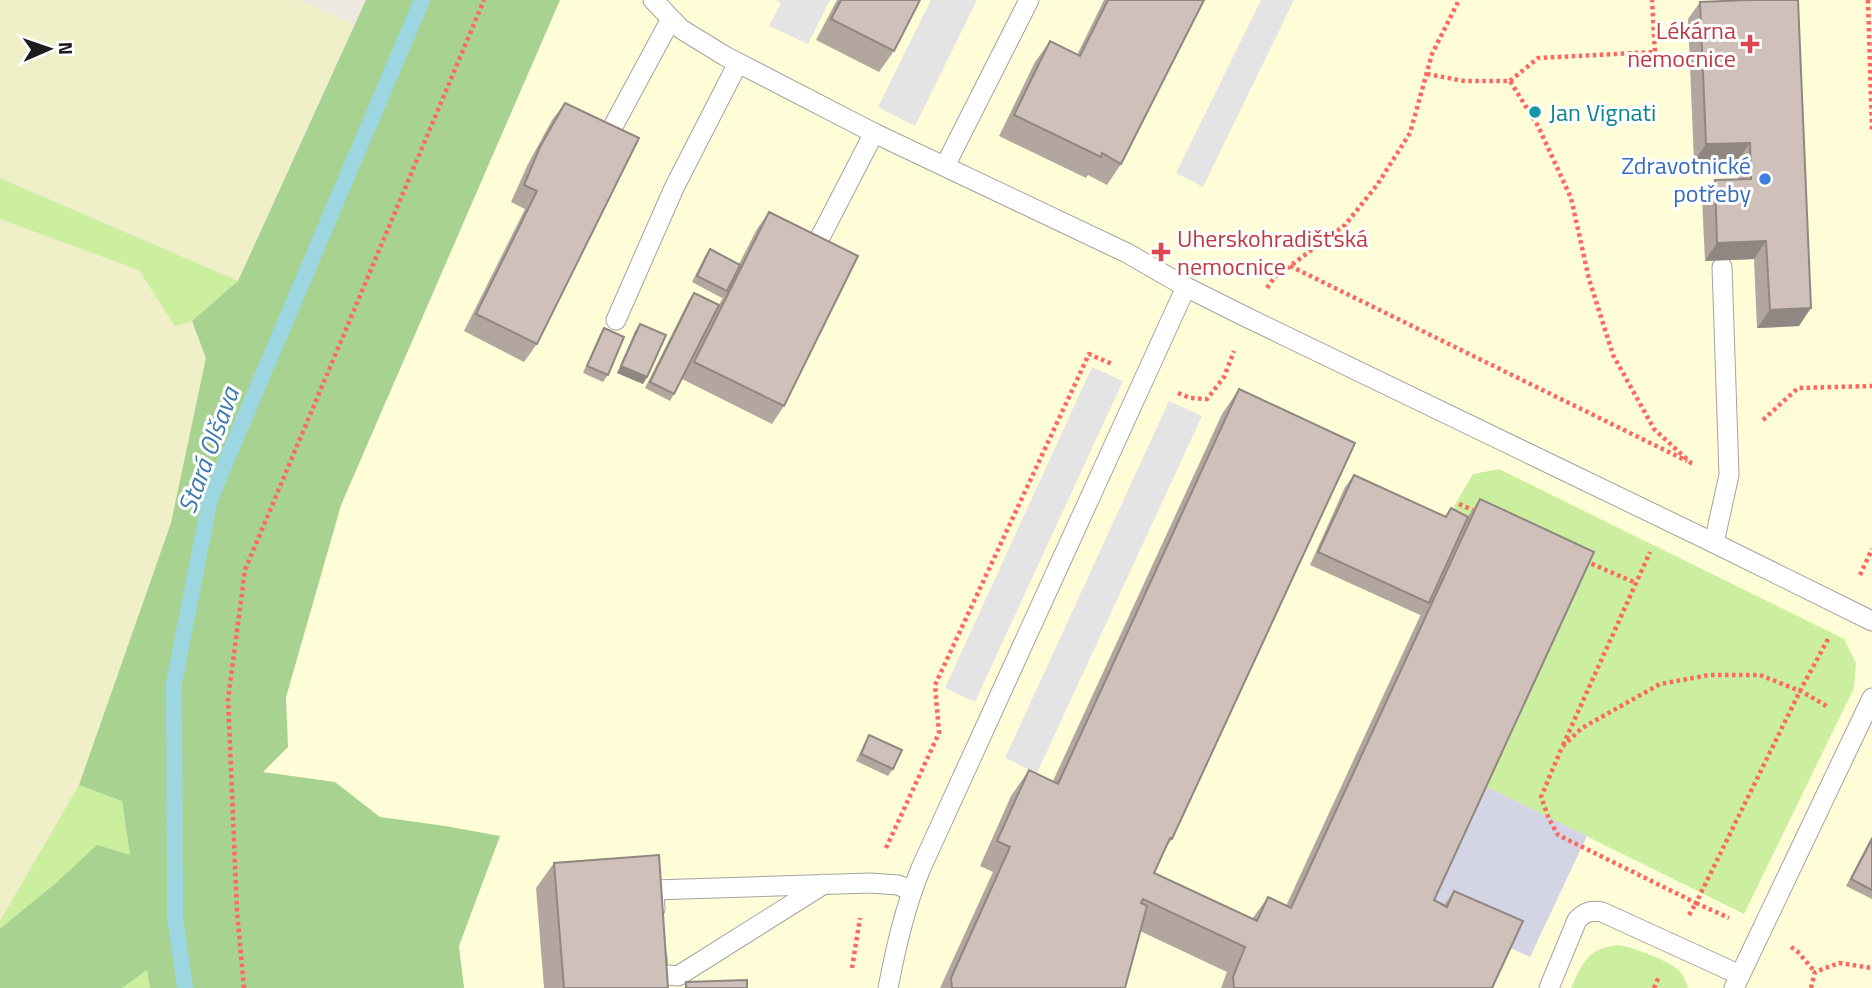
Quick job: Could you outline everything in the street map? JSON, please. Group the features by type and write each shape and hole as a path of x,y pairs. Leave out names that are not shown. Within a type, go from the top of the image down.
{"lane":[{"path":"653,0 681,29 700,42 874,133 1126,253 1186,287 1872,621"},
{"path":"945,166 1029,0"},
{"path":"610,132 671,19"},
{"path":"617,320 674,188 738,63"},
{"path":"810,257 874,133"},
{"path":"1714,542 1729,475 1722,267"},
{"path":"888,988 898,938 912,891 1186,287"},
{"path":"1549,988 1577,920 1583,914 1595,911 1602,912 1737,981 1872,698"},
{"path":"824,884 678,976 658,974 654,890 824,884 870,883 898,886 912,891"}],"path":[{"path":"244,988 236,912 228,699 245,570 484,0"},
{"path":"1427,74 1464,81 1510,81 1538,58 1655,52 1652,0"},
{"path":"1868,0 1872,132"},
{"path":"1510,81 1538,126 1571,198 1588,279 1613,355 1654,429 1691,463"},
{"path":"1290,266 1691,463 1729,475"},
{"path":"1728,451 1798,388 1872,386"},
{"path":"1459,504 1484,515"},
{"path":"1665,519 1541,797 1558,835 1696,903 1800,691 1846,607"},
{"path":"1585,561 1636,583"},
{"path":"1562,747 1582,728 1660,684 1709,676 1760,675 1800,691 1860,724"},
{"path":"1811,988 1815,972 1839,963 1872,968"}],"shaded area":[{"name":"Uherskohradišťská nemocnice","path":"560,0 1872,0 1872,988 288,988 262,772 288,747 286,697 341,505"},
{"path":"776,0 830,0 808,44 769,26 781,3"},
{"path":"931,0 977,0 915,126 878,107"},
{"path":"1261,0 1294,0 1203,187 1176,173"},
{"path":"1092,367 1123,381 975,702 945,688"},
{"path":"1169,401 1202,416 1037,773 1005,758"},
{"path":"1483,785 1587,836 1530,957 1425,909"}],"green space":[{"path":"0,0 299,0 354,24 238,281 0,177"},
{"path":"366,0 560,0 341,505 286,697 288,747 263,772 335,782 380,817 500,836 459,946 464,988 150,988 147,970 122,988 0,988 0,929 97,845 130,855 122,801 79,785 171,523 206,358 192,321 238,281"},
{"path":"0,178 238,281 192,321 175,326 139,270 0,219"},
{"path":"0,219 139,270 175,326 192,321 206,358 171,523 79,785 0,921"},
{"path":"1499,469 1844,639 1856,663 1854,688 1744,914 1483,785 1450,513 1473,474"},
{"path":"79,785 122,801 150,988 0,988 0,921"},
{"path":"1619,945 1649,954 1671,965 1681,973 1688,988 1571,988 1579,971 1593,953"}],"building":[{"path":"841,0 920,0 894,51 831,19"},
{"path":"1108,0 1204,0 1121,164 1014,115 1050,41 1080,56"},
{"name":"Zdravotnické potřeby","path":"1798,0 1811,308 1770,310 1766,241 1717,243 1715,180 1751,179 1750,143 1706,144 1700,2"},
{"path":"565,103 639,138 537,344 476,314 537,191 524,185 540,147"},
{"path":"769,212 858,256 784,406 694,362"},
{"path":"710,249 740,265 727,291 697,276"},
{"path":"694,293 719,305 674,394 650,382"},
{"path":"640,324 666,335 647,377 621,366"},
{"path":"604,328 624,337 608,375 587,366"},
{"path":"1239,389 1355,443 1154,873 1257,921 1268,897 1291,908 1480,499 1594,552 1434,900 1447,907 1454,891 1523,921 1492,988 1234,988 1233,977 1245,947 1143,899 1141,903 1147,906 1125,988 952,988 951,978 1010,847 997,841 1029,770 1058,784"},
{"path":"1354,475 1446,517 1451,508 1468,517 1429,603 1318,552"},
{"path":"869,735 902,750 893,769 861,754"},
{"path":"1872,839 1872,890 1851,879"},
{"path":"659,855 668,988 564,988 554,863"},
{"path":"747,980 747,988 686,988 686,982"}],"waterway":[{"name":"Stará Olšava","path":"185,988 175,917 174,683 210,499 422,0"}],"place":[{"name":"Lékárna nemocnice","path":"1750,44"},
{"name":"Jan Vignati","path":"1535,112"},
{"name":"Zdravotnické potřeby","path":"1765,179"},
{"name":"Uherskohradišťská nemocnice","path":"1161,252"}]}
